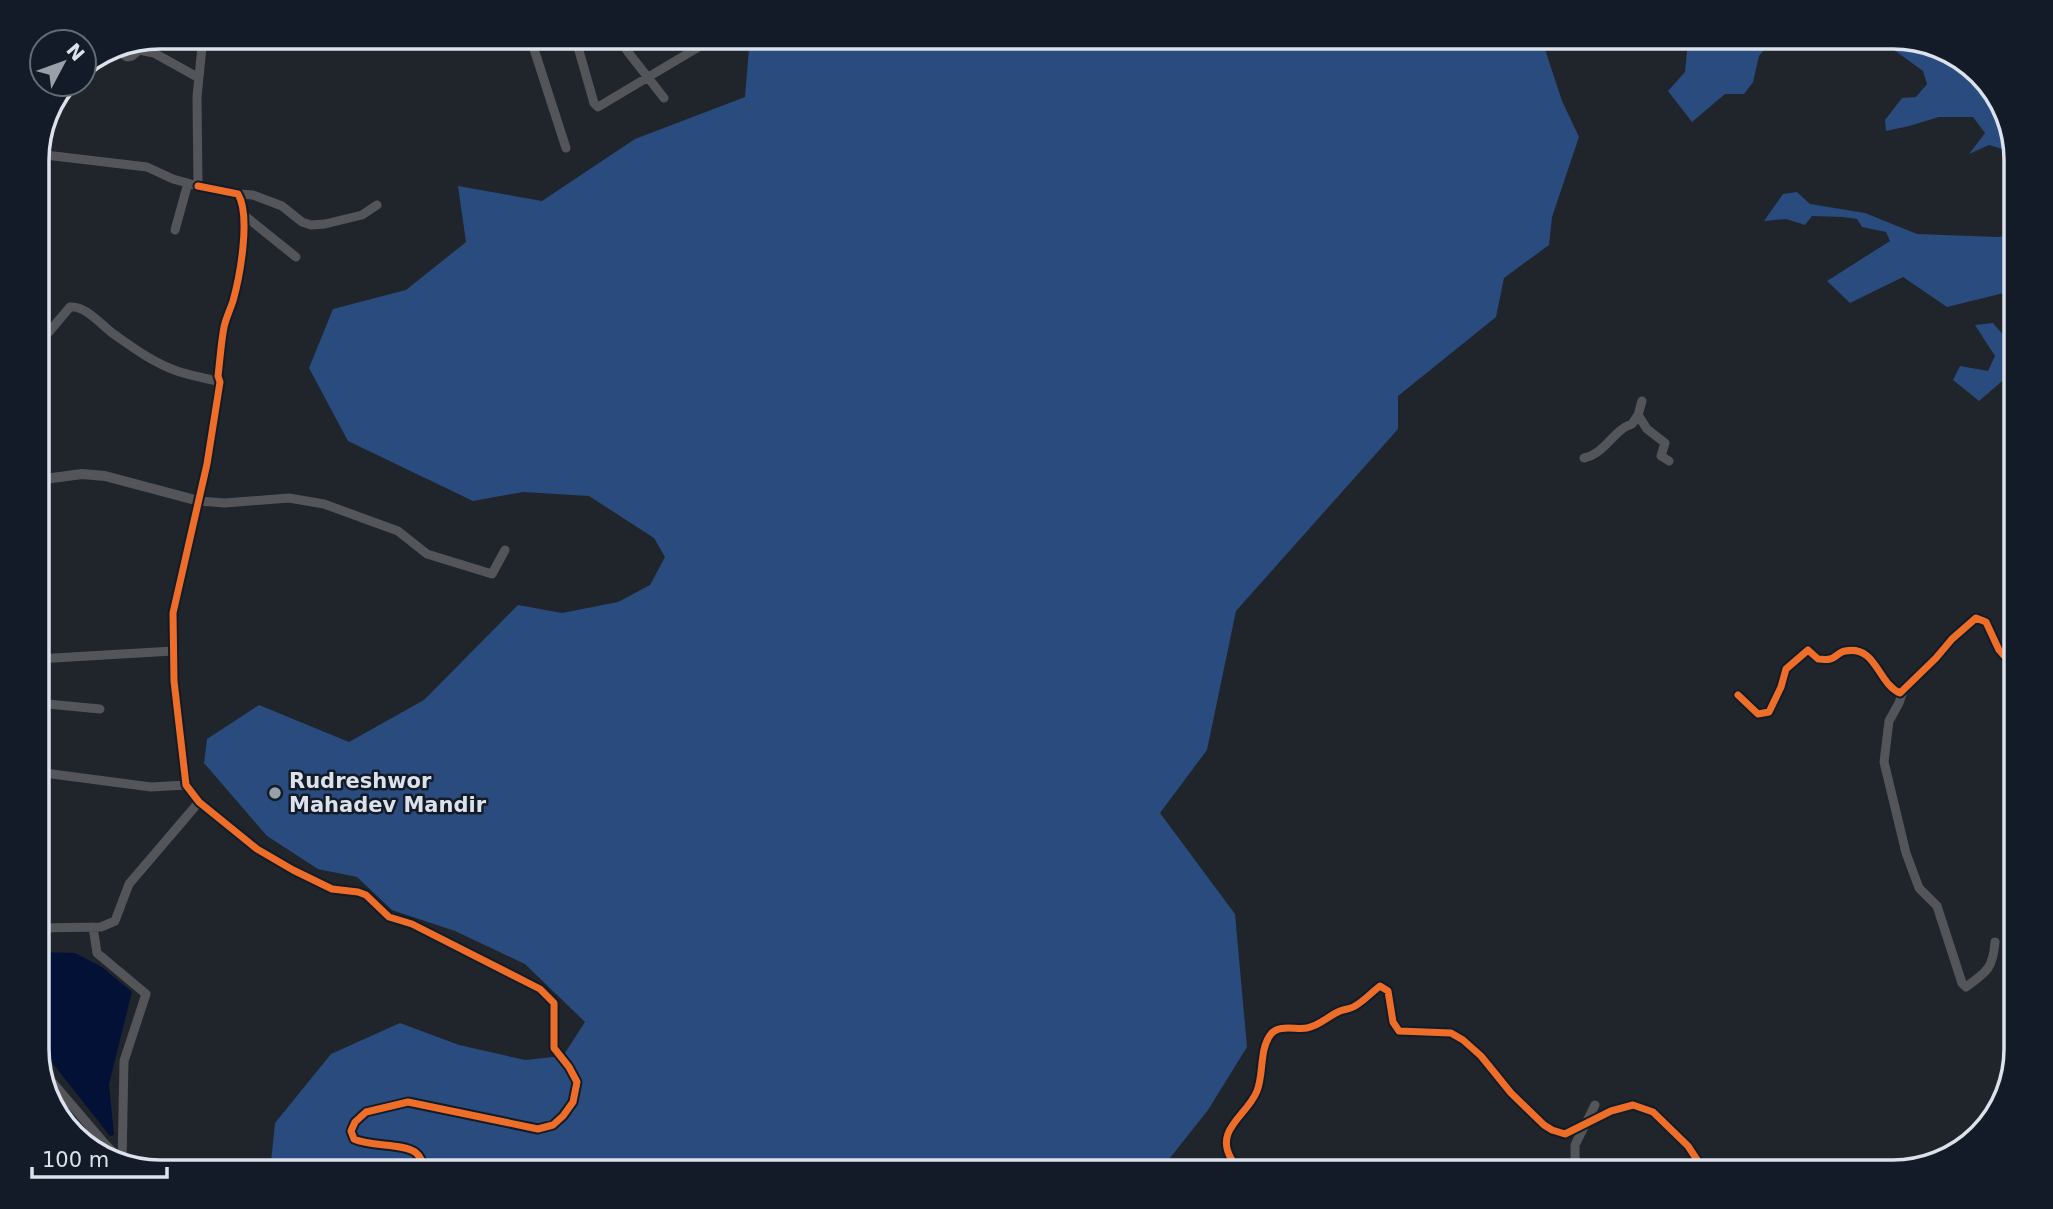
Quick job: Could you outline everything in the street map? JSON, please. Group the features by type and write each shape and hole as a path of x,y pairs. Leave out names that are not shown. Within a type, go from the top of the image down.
{"street":[{"path":"198,186 197,97 202,49"},
{"path":"534,49 566,148"},
{"path":"578,49 594,103 598,107 695,49"},
{"path":"626,49 664,98"},
{"path":"143,51 155,53 200,78"},
{"path":"49,155 147,167 173,179 198,186 253,195 282,206 302,222 311,225 362,215 377,205"},
{"path":"175,230 188,183"},
{"path":"238,194 243,202 245,216 242,252 225,325 218,376 220,382 207,464 173,612 174,681 186,785 199,802 257,849 293,870 331,890 366,895 389,917 412,924 540,989 554,1003 554,1048 577,1082 573,1102 553,1125 538,1129 408,1102 366,1112 355,1122 351,1131 354,1139 414,1151 421,1160"},
{"path":"245,216 296,257"},
{"path":"49,332 70,307 75,306 153,361 178,372 220,382"},
{"path":"1584,458 1591,457 1614,439 1622,427 1632,424 1642,401"},
{"path":"1638,415 1647,429 1665,443 1661,456 1669,461"},
{"path":"49,478 82,474 105,476 198,501 225,503 289,498 324,504 398,531 428,554 492,574 505,550"},
{"path":"1995,942 1994,957 1988,970 1966,987 1962,983 1937,906 1919,888 1906,853 1884,762 1889,721 1903,691 1952,639 1976,618 1986,622 2004,656"},
{"path":"1738,695 1758,714 1769,712 1781,687 1786,668 1808,650 1818,659 1831,659 1844,651 1862,652 1876,664 1884,681 1896,692 1903,691"},
{"path":"49,658 173,651"},
{"path":"49,705 100,709"},
{"path":"49,774 151,787 186,785"},
{"path":"49,928 101,927 115,921 129,884 199,802"},
{"path":"93,927 97,953 146,994 124,1061 122,1153"},
{"path":"1232,1160 1227,1152 1226,1140 1234,1121 1249,1108 1258,1089 1270,1035 1277,1030 1307,1028 1321,1023 1340,1010 1354,1007 1380,986 1388,991 1393,1022 1399,1031 1451,1033 1464,1040 1481,1056 1511,1093 1552,1130 1565,1134 1611,1111 1633,1105 1653,1112 1688,1146 1697,1160"},
{"path":"55,1085 109,1147"},
{"path":"1575,1160 1575,1145 1595,1105"}],"shaded area":[{"path":"749,49 1545,49 1562,101 1579,137 1552,217 1549,245 1504,278 1496,317 1398,396 1398,429 1236,611 1207,750 1160,813 1235,914 1247,1047 1208,1110 1168,1160 271,1160 275,1123 331,1054 400,1023 459,1045 525,1060 563,1056 585,1022 525,964 455,931 392,910 357,877 318,869 267,836 204,763 207,739 259,705 349,742 424,700 518,605 562,613 618,602 650,585 665,557 654,538 589,496 523,492 473,501 348,441 309,368 333,309 406,290 466,242 458,186 542,201 635,139 745,97"},
{"path":"1765,49 1759,56 1753,82 1744,94 1725,94 1692,122 1668,91 1685,72 1687,51"},
{"path":"1894,50 1907,50 1935,57 1961,72 1981,92 1989,105 1998,124 2004,149 1989,145 1969,154 1985,133 1973,117 1939,117 1886,131 1885,120 1902,98 1916,97 1927,84 1923,71"},
{"path":"1797,192 1810,204 1865,213 1917,234 2004,236 2004,293 1947,307 1903,277 1850,303 1827,281 1890,241 1886,232 1862,227 1857,219 1843,217 1812,216 1805,225 1786,219 1764,221 1783,194"},
{"path":"1993,323 2004,336 2004,381 1979,401 1953,380 1960,366 1988,371 1995,356 1975,325"},
{"path":"49,952 75,953 102,967 132,992 109,1084 114,1135 110,1136 50,1060"},
{"path":"62,1100 73,1114 81,1126"}],"cycle path":[{"path":"198,186 238,194 244,216 244,231 239,277 223,333 218,376 220,382 207,464 173,613 174,681 186,785 199,802 257,849 293,870 332,889 366,895 389,917 412,924 540,989 554,1003 554,1048 577,1082 573,1102 563,1116 553,1125 538,1129 408,1102 366,1112 355,1122 351,1131 354,1139 409,1149 421,1160"},
{"path":"1738,695 1758,714 1769,712 1786,669 1808,650 1818,659 1830,659 1845,651 1864,654 1892,688 1900,693 1976,618 1986,622 2004,656"},
{"path":"1232,1160 1226,1140 1257,1091 1263,1054 1271,1034 1278,1029 1316,1025 1362,1002 1380,986 1388,991 1393,1022 1399,1031 1451,1033 1463,1040 1481,1056 1511,1093 1552,1130 1565,1134 1611,1111 1633,1105 1653,1112 1688,1146 1697,1160"}],"place":[{"name":"Rudreshwor Mahadev Mandir","path":"275,793"}]}
